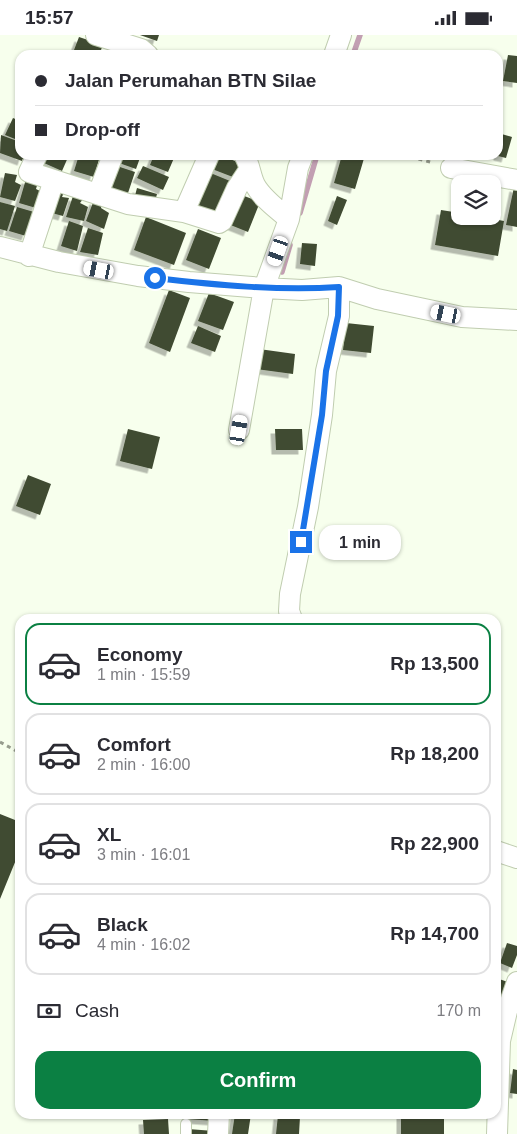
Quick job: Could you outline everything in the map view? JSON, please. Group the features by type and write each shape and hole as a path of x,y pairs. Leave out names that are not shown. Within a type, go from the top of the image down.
{"street":[{"path":"96,35 142,50"},
{"path":"336,50 340,35"},
{"path":"36,160 30,172 128,204 184,212 214,223 222,221 247,162"},
{"path":"98,194 111,160"},
{"path":"184,212 207,160"},
{"path":"239,430 264,288 289,219 301,160"},
{"path":"247,162 255,187 289,219"},
{"path":"451,168 517,180"},
{"path":"29,256 54,179"},
{"path":"0,247 29,256 138,276 264,288 302,290 339,287 377,299 462,317 517,320"},
{"path":"290,614 290,594 308,507 322,415 326,371 338,316 339,287"},
{"path":"501,853 517,858"},
{"path":"501,1074 507,1011 517,982"},
{"path":"218,1134 219,1119"},
{"path":"497,1134 498,1119"}],"path":[{"path":"421,160 451,168"},
{"path":"0,742 15,750"}],"building":[{"path":"140,35 159,35 157,41"},
{"path":"79,37 103,45 101,50 74,50"},
{"path":"508,55 517,56 517,83 503,81"},
{"path":"13,118 15,119 15,139 5,135"},
{"path":"503,134 512,137 506,158 503,157"},
{"path":"1,135 15,140 15,158 0,153"},
{"path":"46,160 67,160 62,171 44,163"},
{"path":"77,160 99,160 94,177 74,171"},
{"path":"120,160 139,160 136,169 119,163"},
{"path":"152,160 173,160 168,172 150,165"},
{"path":"216,160 232,160 244,164 238,179 212,169"},
{"path":"341,160 364,160 355,189 334,183"},
{"path":"111,164 135,172 128,193 104,186"},
{"path":"143,166 169,177 163,190 137,178"},
{"path":"208,172 235,183 222,218 195,208"},
{"path":"5,173 17,175 15,182 21,185 15,201 0,197"},
{"path":"26,179 38,182 36,189 42,192 36,208 19,203"},
{"path":"514,187 517,188 517,227 506,225"},
{"path":"61,188 65,190 62,197 69,198 63,216 48,212"},
{"path":"137,188 157,194 153,209 133,203"},
{"path":"239,194 260,202 248,232 228,224"},
{"path":"73,196 83,199 80,203 88,207 84,221 66,217"},
{"path":"337,196 347,200 337,225 328,221"},
{"path":"94,200 102,203 101,208 109,213 104,229 86,221"},
{"path":"0,202 15,206 7,231 0,229"},
{"path":"17,207 34,212 26,236 9,231"},
{"path":"441,210 451,212 451,225 501,225 501,220 504,221 498,256 435,245"},
{"path":"146,217 186,233 174,265 134,250"},
{"path":"69,221 83,226 77,251 61,246"},
{"path":"88,228 103,233 98,255 80,252"},
{"path":"198,229 221,238 209,269 186,260"},
{"path":"302,243 317,244 315,266 300,264"},
{"path":"169,290 190,298 170,352 149,343"},
{"path":"209,293 234,302 223,330 198,321"},
{"path":"346,323 374,326 371,353 343,350"},
{"path":"198,326 221,336 215,352 191,343"},
{"path":"259,349 295,354 293,374 256,369"},
{"path":"128,429 160,437 152,469 120,461"},
{"path":"275,429 302,429 303,450 276,450"},
{"path":"28,475 51,484 40,515 16,506"},
{"path":"0,814 15,820 15,862 0,899"},
{"path":"507,943 517,946 517,955 512,968 501,963"},
{"path":"501,980 511,983 501,1006"},
{"path":"513,1069 517,1070 517,1094 510,1093"},
{"path":"168,1119 169,1134 144,1134 143,1120"},
{"path":"187,1119 215,1119 215,1121"},
{"path":"234,1119 250,1119 248,1134 232,1134"},
{"path":"278,1119 300,1119 299,1134 276,1134"},
{"path":"401,1119 444,1119 444,1134 401,1134"},
{"path":"188,1129 214,1131 213,1134 188,1134"}],"waterway":[{"path":"355,50 360,35"},
{"path":"300,213 316,160"},
{"path":"282,272 290,245"}],"route":[{"path":"155,278 302,290 339,287 338,316 326,371 322,415 301,542"}]}
